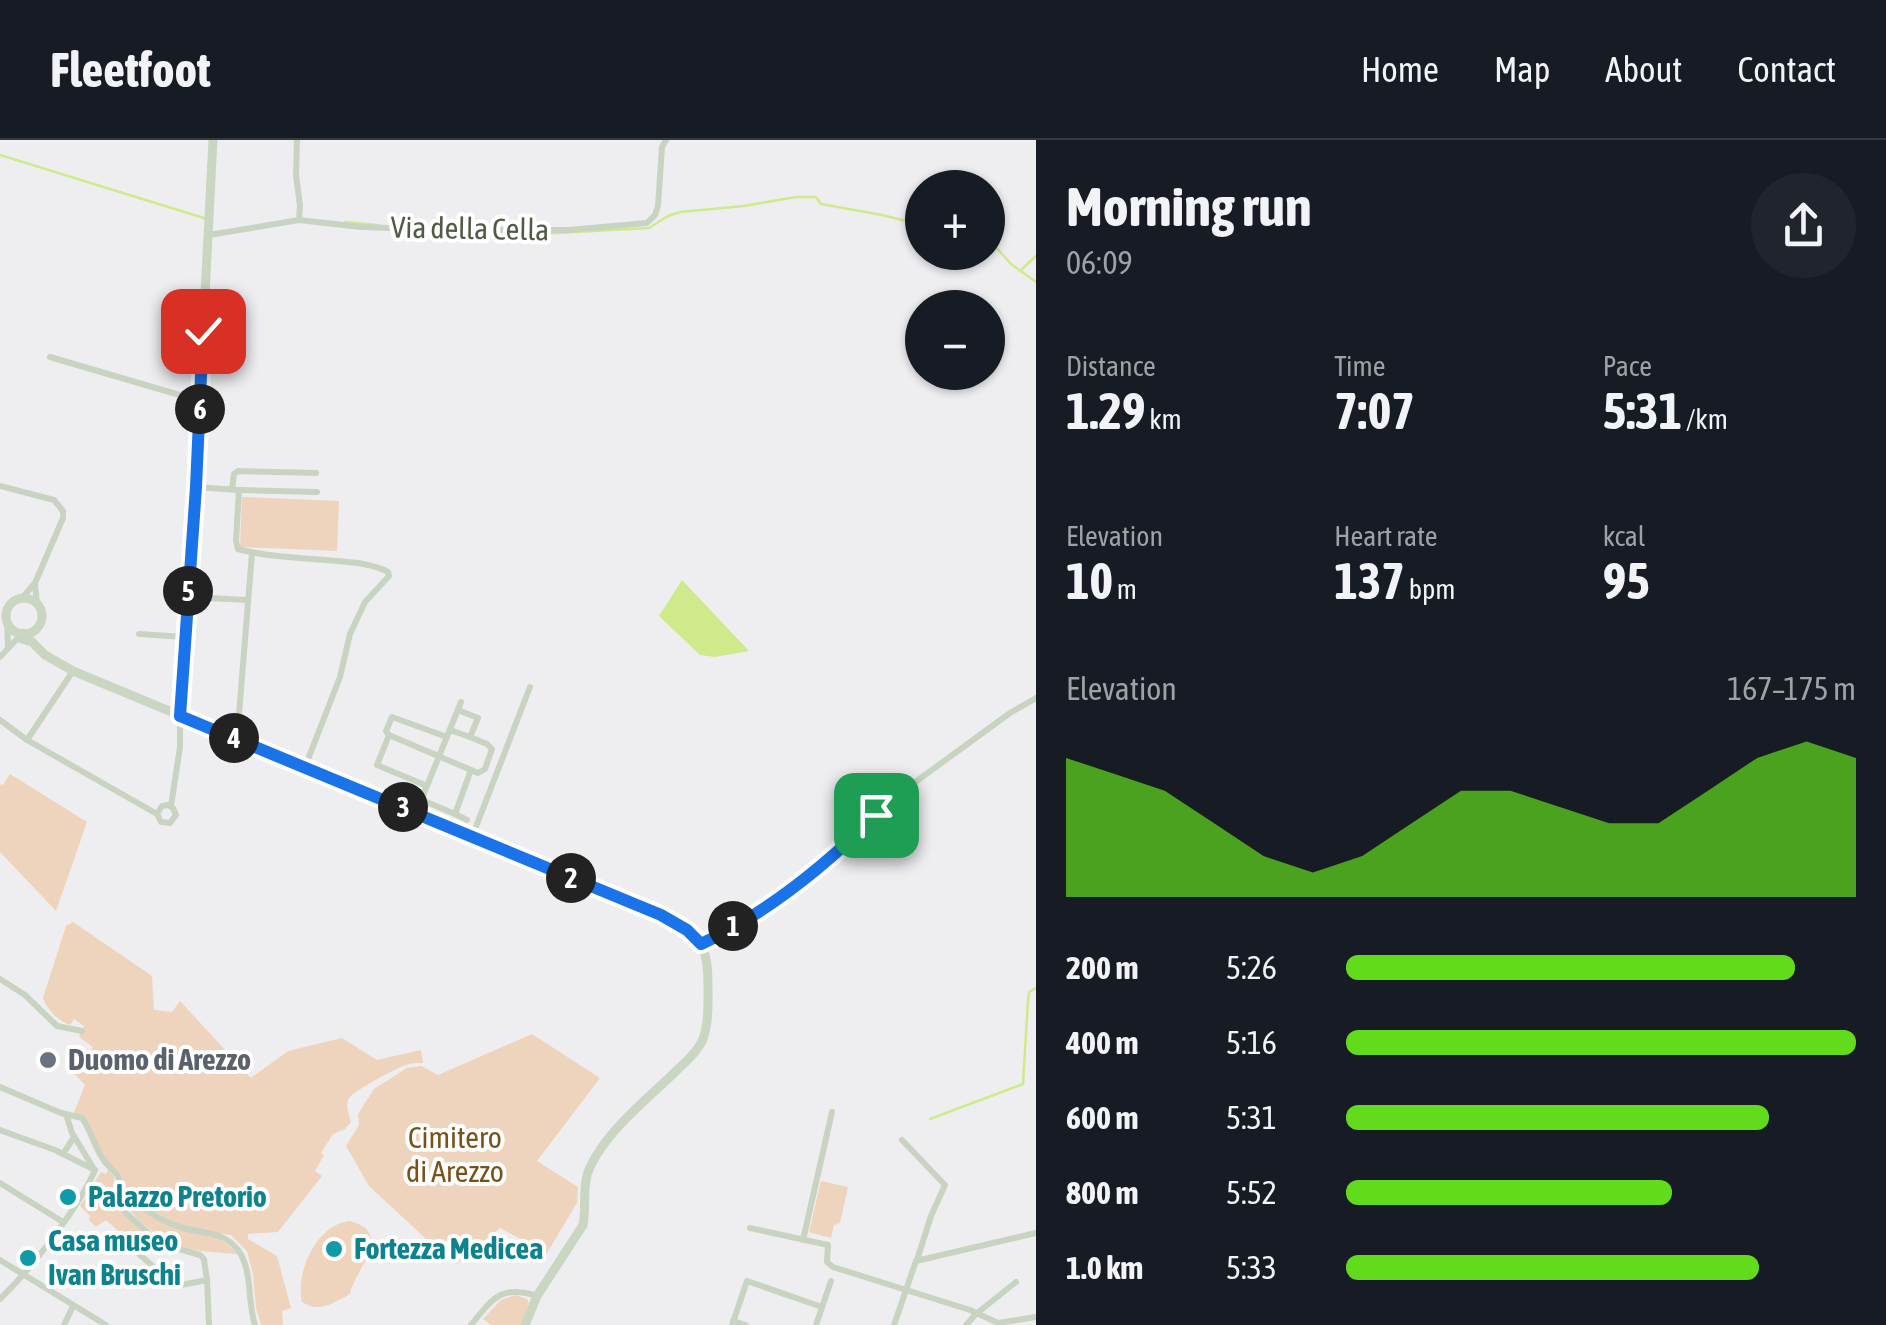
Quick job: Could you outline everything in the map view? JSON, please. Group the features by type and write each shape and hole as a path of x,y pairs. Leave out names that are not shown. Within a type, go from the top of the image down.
{"main road":[{"path":"180,716 213,140"},
{"path":"37,647 36,628 41,619 37,604 22,598 4,607 4,619 20,636 73,671 661,915 687,930 701,944 708,959 704,1036 691,1056 598,1152 588,1169 584,1188 583,1225 536,1296 525,1325"},
{"path":"20,636 36,628"},
{"path":"498,848 528,854 616,896"},
{"path":"525,859 566,870"}],"street":[{"path":"297,140 299,220"},
{"name":"Via della Cella","path":"207,235 299,220 450,230 568,230 647,223 658,206 662,148 666,140"},
{"path":"50,357 200,401"},
{"path":"306,766 340,676 350,634 365,602 380,588 388,572 370,564 238,549 234,474 316,474"},
{"path":"0,486 54,500 62,508 63,518 36,583 22,598"},
{"path":"196,487 316,492"},
{"path":"237,739 252,553"},
{"path":"36,583 37,604"},
{"path":"188,597 247,600"},
{"path":"4,619 8,646"},
{"path":"139,634 185,636"},
{"path":"0,657 20,636"},
{"path":"28,740 73,671"},
{"path":"472,837 530,687"},
{"path":"701,944 817,871 903,791 1036,698"},
{"path":"416,813 460,706 478,718 470,738"},
{"path":"0,720 158,814 162,822 170,823 176,815 172,806 180,716"},
{"path":"392,717 449,734 487,744 492,749 485,769 478,773 386,731 392,717"},
{"path":"389,735 377,765 427,786"},
{"path":"455,814 472,770"},
{"path":"422,800 467,820"},
{"path":"158,814 162,806 172,806"},
{"path":"0,978 25,994 57,1026 82,1031"},
{"path":"0,1086 86,1121 102,1159 134,1202 170,1223 212,1232 229,1241 241,1254 255,1325"},
{"path":"803,1240 832,1112"},
{"path":"66,1114 74,1137 95,1170"},
{"path":"0,1130 95,1170"},
{"path":"64,1154 74,1137"},
{"path":"894,1325 945,1185 902,1140"},
{"path":"0,1299 19,1281 63,1222 95,1170"},
{"path":"0,1183 63,1222"},
{"path":"122,1186 120,1196 126,1213 164,1245 204,1258 210,1325"},
{"path":"750,1228 828,1246 826,1262 834,1268 906,1288 998,1323 1036,1318"},
{"path":"916,1261 1036,1233"},
{"path":"138,1254 156,1270 182,1284 208,1280"},
{"path":"0,1260 106,1325"},
{"path":"746,1325 733,1323 747,1281 822,1307"},
{"path":"816,1325 830,1281"},
{"path":"966,1325 1016,1282"},
{"path":"471,1325 490,1302 506,1292 536,1296"},
{"path":"64,1325 73,1306"}],"green space":[{"path":"242,497 339,501 337,551 240,547"},
{"path":"10,774 87,822 56,911 0,852 0,784"},
{"path":"73,922 152,976 154,1010 172,1012 180,1001 251,1078 288,1051 342,1038 377,1060 421,1050 423,1063 394,1070 349,1098 351,1122 333,1134 315,1171 322,1176 278,1232 248,1234 248,1239 277,1256 291,1308 282,1311 283,1325 261,1325 247,1251 231,1235 186,1229 134,1201 102,1159 85,1121 73,1115 85,1085 73,1072 75,1066 83,1069 93,1047 79,1037 84,1026 74,1019 70,1025 62,1021 43,998 66,926"},
{"name":"Cimitero di Arezzo","path":"532,1034 600,1078 537,1161 578,1187 577,1203 547,1253 500,1228 457,1264 369,1186 346,1146 359,1125 358,1114 374,1089 407,1068 421,1066 438,1075"},
{"path":"108,1170 114,1177 117,1207 141,1230 131,1242 106,1220 96,1227 80,1206 101,1172 106,1174"},
{"path":"821,1181 848,1187 840,1223 834,1225 831,1238 809,1232"},
{"path":"127,1197 145,1212 216,1237 238,1254 199,1251 166,1240 133,1214"},
{"path":"350,1221 370,1234 371,1244 350,1294 321,1307 302,1302 302,1277 311,1251 328,1231"},
{"path":"515,1295 529,1303 521,1325 491,1325 483,1319 501,1300"}],"shaded area":[{"path":"682,580 749,651 715,657 700,655 659,616"}],"waterway":[{"path":"0,155 207,219"},
{"path":"490,233 649,228 680,212 796,197 816,197 821,204 905,221"},
{"path":"345,222 377,225"},
{"path":"1022,269 1036,256"},
{"path":"1005,257 1036,282"},
{"path":"930,1119 1023,1084 1029,992 1036,988"}],"place":[{"name":"Duomo di Arezzo","path":"48,1060"},
{"name":"Palazzo Pretorio","path":"68,1197"},
{"name":"Fortezza Medicea","path":"334,1249"},
{"name":"Casa museo Ivan Bruschi","path":"28,1258"}],"route":[{"path":"203,331 180,716 661,915 687,930 701,944 817,871 876,815"}]}
